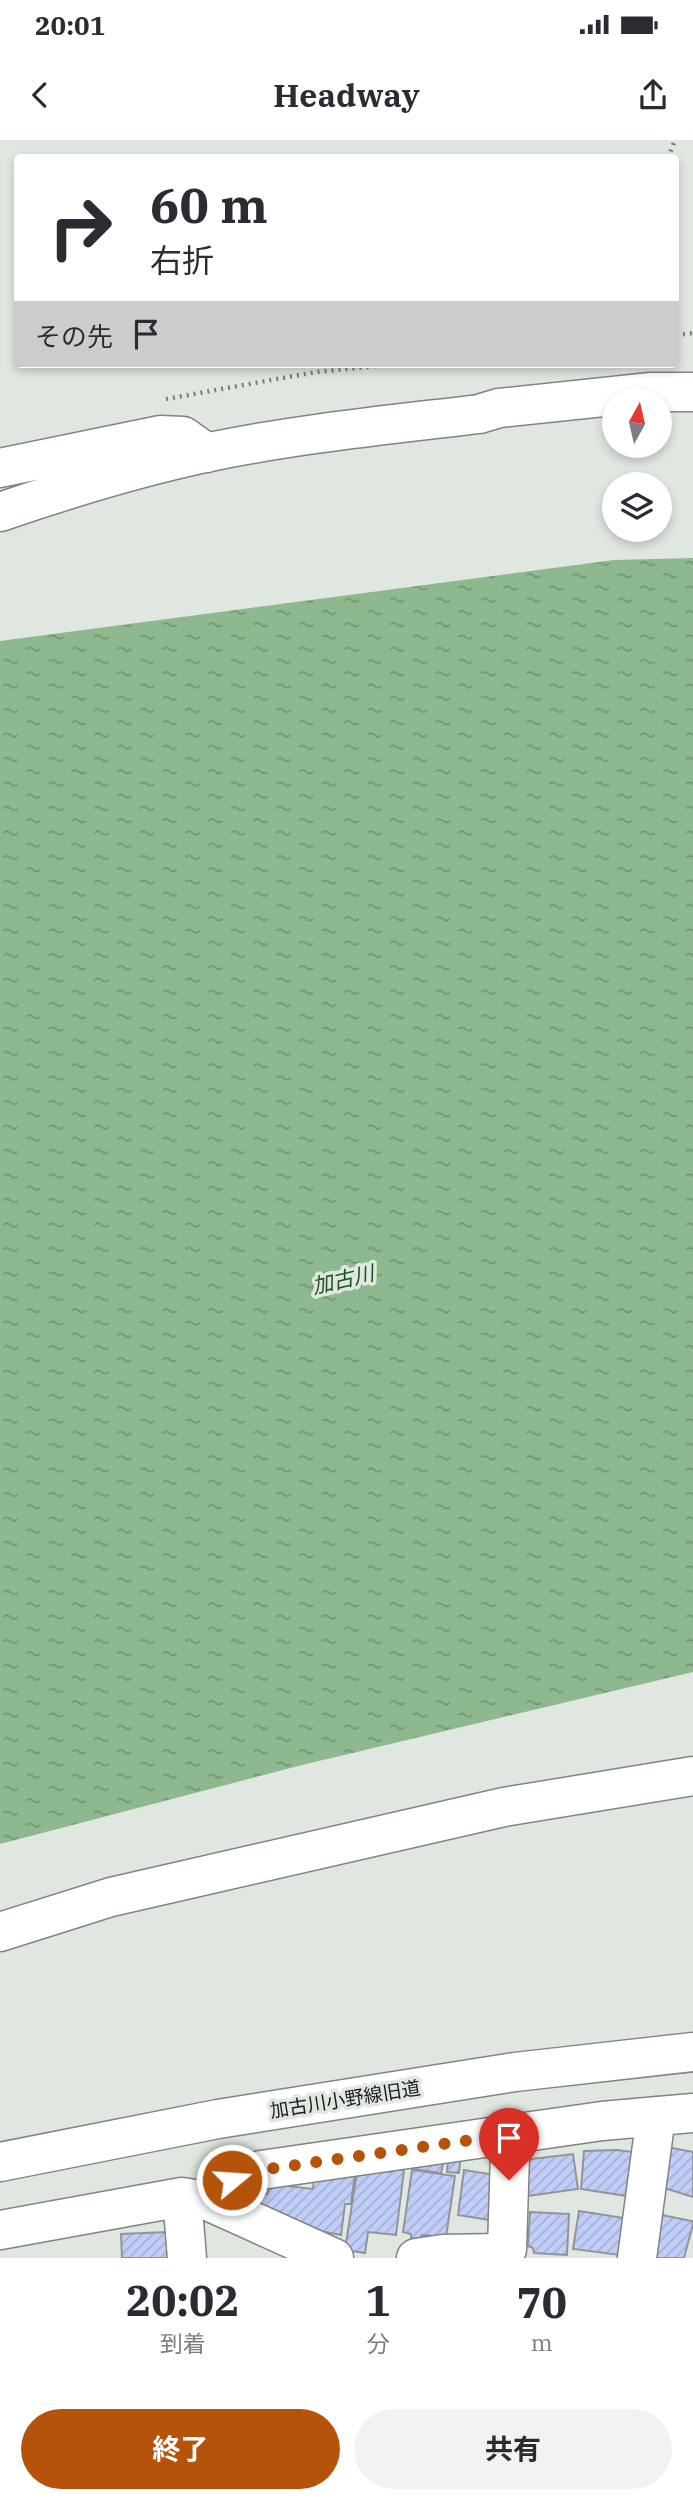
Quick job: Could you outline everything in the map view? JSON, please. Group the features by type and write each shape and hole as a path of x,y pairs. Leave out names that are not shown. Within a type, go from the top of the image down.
{"street":[{"path":"0,512 51,495 206,453 347,430 479,414 499,408 651,392 693,392"},
{"path":"0,468 160,435 183,436 206,453"},
{"path":"0,1932 111,1897 491,1810 693,1776"},
{"name":"加古川小野線旧道","path":"0,2162 218,2119 515,2072 693,2052"},
{"path":"0,2230 195,2199 232,2180 261,2170 506,2135 693,2113"},
{"path":"637,2258 656,2116"},
{"path":"416,2258 443,2253 499,2253 507,2249 510,2154 506,2135"},
{"path":"187,2258 195,2199"},
{"path":"195,2199 334,2258"}],"path":[{"path":"165,399 316,372 356,368"}],"water":[{"name":"加古川","path":"693,558 693,1672 302,1765 0,1844 0,641 614,560"}],"building":[{"path":"667,2147 693,2152 693,2197 658,2186"},
{"path":"584,2151 633,2152 627,2196 581,2189"},
{"path":"449,2152 461,2154 459,2173 447,2172"},
{"path":"573,2154 578,2189 527,2196 522,2160"},
{"path":"414,2159 443,2164 441,2173 412,2169"},
{"path":"394,2169 404,2170 396,2235 368,2232 365,2253 345,2250 357,2172 371,2174 373,2170 391,2172"},
{"path":"412,2170 455,2176 446,2237 422,2235 419,2240 403,2232"},
{"path":"464,2170 502,2176 496,2221 458,2215"},
{"path":"355,2174 351,2204 345,2204 341,2235 280,2223 256,2210 257,2194 267,2194 270,2184 313,2189 314,2179"},
{"path":"579,2211 624,2218 620,2255 573,2249"},
{"path":"530,2212 569,2214 567,2255 534,2253 533,2248 528,2246"},
{"path":"652,2213 692,2221 684,2258 649,2258"},
{"path":"167,2232 168,2258 122,2258 121,2234"}],"route":[{"path":"232,2180 261,2170 506,2135 510,2154 509,2180"}]}
